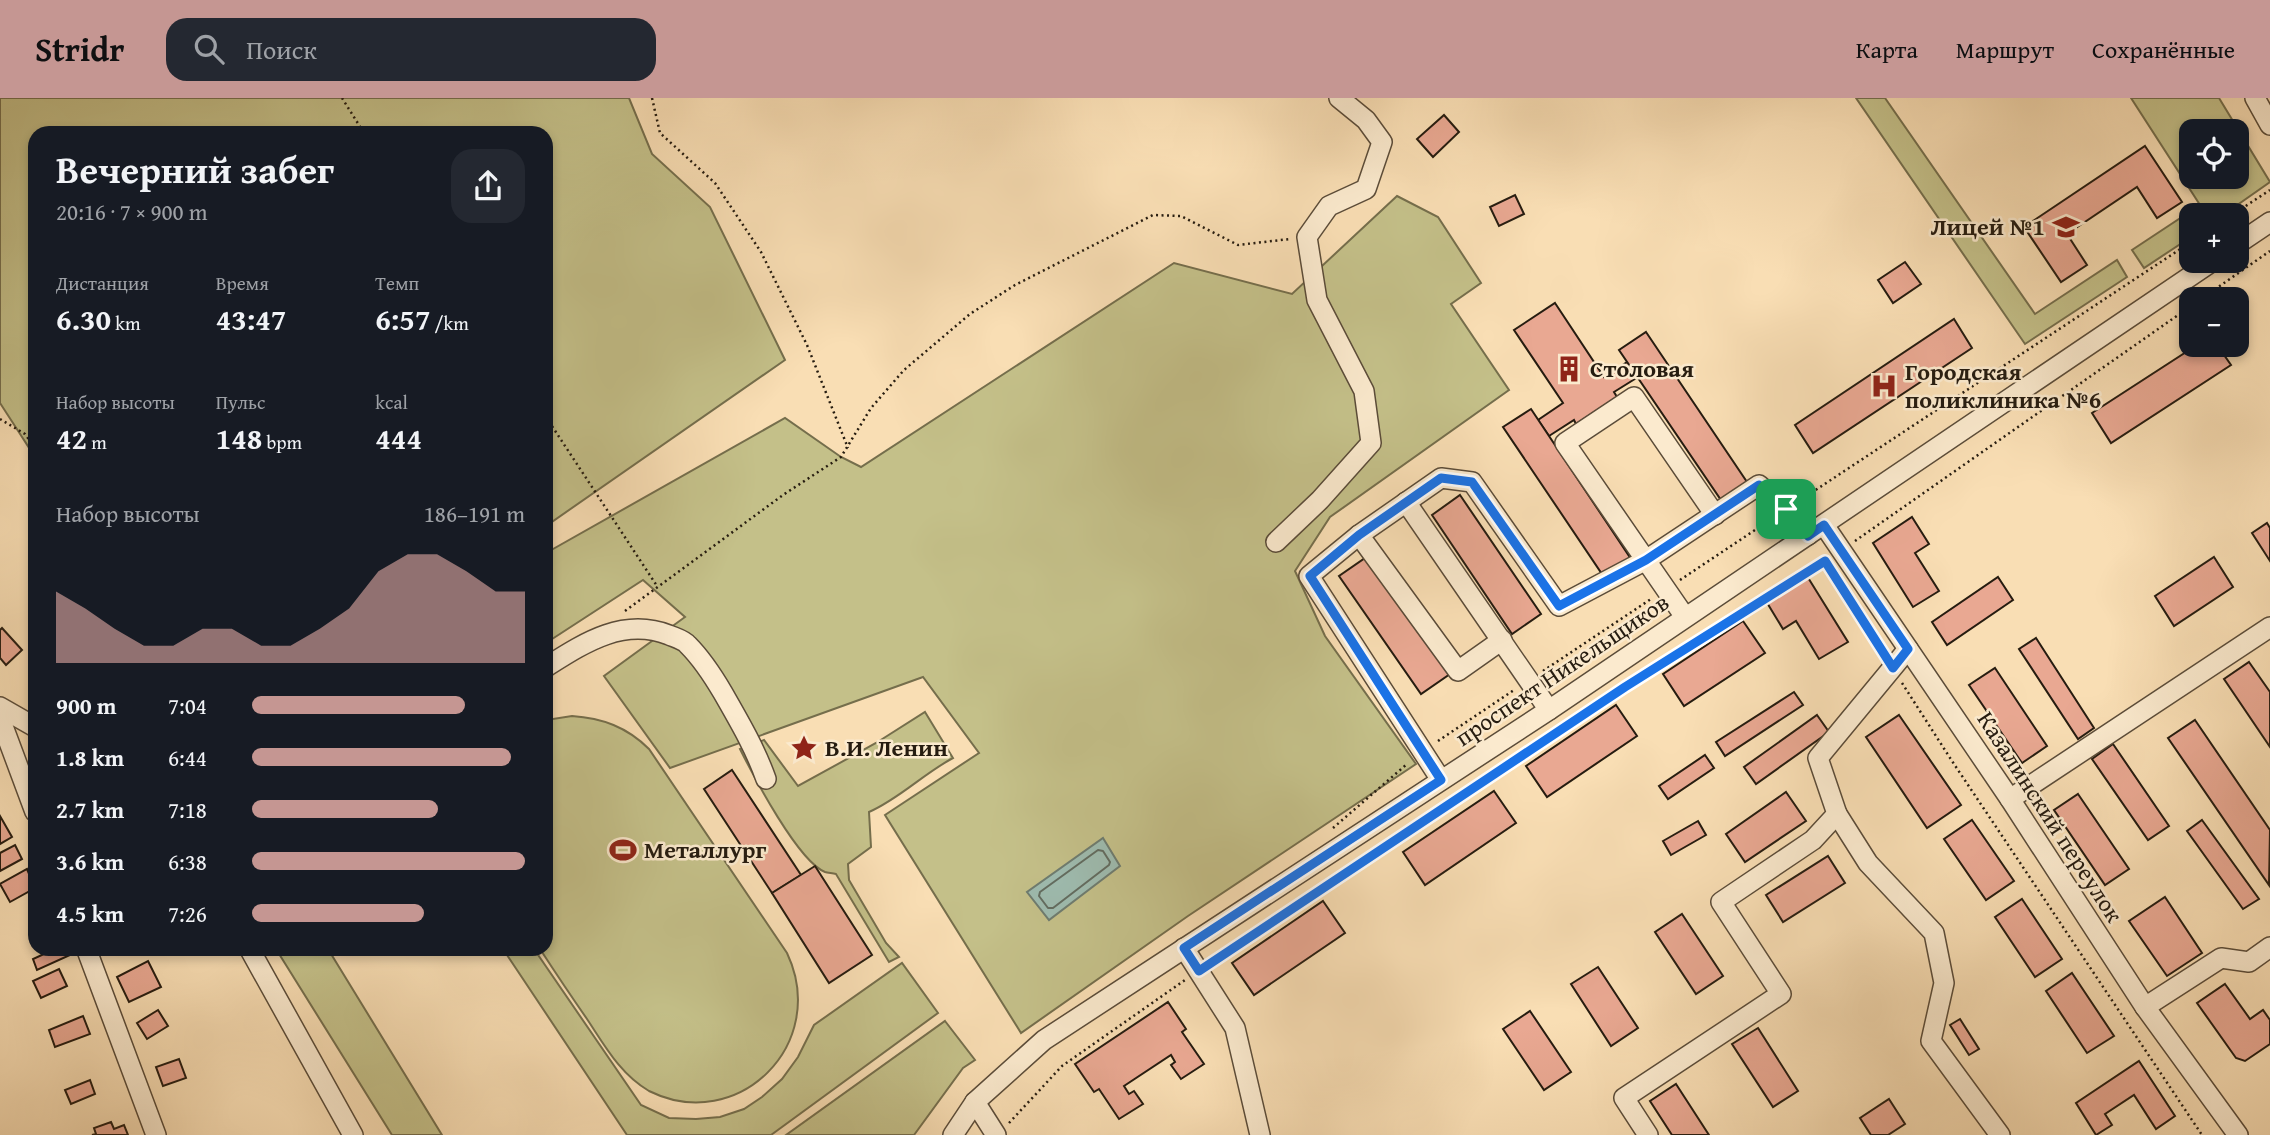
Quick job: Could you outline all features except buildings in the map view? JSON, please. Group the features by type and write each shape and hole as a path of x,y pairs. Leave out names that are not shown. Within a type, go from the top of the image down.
{"street":[{"path":"1276,542 1320,500 1371,443 1364,391 1317,300 1307,237 1329,206 1366,189 1382,142 1366,120 1339,98"},
{"path":"2255,98 2270,125"},
{"path":"2249,236 2270,222"},
{"name":"проспект Никельщиков","path":"953,1135 975,1102 1044,1040 1549,710 2195,273"},
{"path":"1441,780 1310,576 1359,535 1441,478 1472,482 1559,606 1646,560 1715,515 1634,397 1565,443 1646,560 1665,590 1685,617"},
{"name":"Казалинский переулок","path":"1715,515 1759,485 1786,509 1816,530 1908,649 2010,799 2145,1007 2238,1135"},
{"path":"1406,502 1549,710"},
{"path":"1359,535 1458,671 1502,640"},
{"path":"2010,799 2270,627"},
{"path":"553,663 590,640 619,630 655,630 686,642 709,669 738,718 766,779"},
{"path":"1908,649 1818,758 1837,814 1868,863 1934,933 1944,983 1931,1041 2000,1135"},
{"path":"0,707 28,723"},
{"path":"0,719 28,793"},
{"path":"1648,1135 1624,1098 1781,994 1721,902 1814,840 1837,814"},
{"path":"2145,1007 2221,958 2249,962 2270,947"},
{"path":"1184,948 1236,1028 1260,1135"},
{"path":"89,956 156,1135"},
{"path":"252,956 353,1135"},
{"path":"975,1102 1002,1130"}],"path":[{"path":"342,98 360,126"},
{"path":"652,98 660,133 715,183 761,252 807,345 848,448"},
{"path":"2249,204 2270,190"},
{"path":"618,617 783,495 841,457 871,408 904,370 970,314 1015,285 1153,215 1181,216 1238,245 1307,237"},
{"path":"1332,828 1422,751 2179,250"},
{"path":"2218,287 2270,251"},
{"path":"1002,1130 1062,1066 1199,971 1614,695 1833,555 2179,314"},
{"path":"0,419 28,438"},
{"path":"553,428 657,586"},
{"path":"1816,530 1833,555"},
{"path":"1839,582 1959,772 2202,1135"}],"shaded area":[{"path":"0,98 629,98 652,154 710,207 785,360 553,521 553,126 28,126 28,446 0,403"},
{"path":"1856,98 1885,98 2035,314 2117,260 2127,277 2025,344"},
{"path":"2131,98 2219,98 2232,119 2179,119 2179,172"},
{"path":"2249,147 2270,182 2240,203 2199,203 2190,189 2249,189"},
{"path":"1397,196 1438,217 1481,283 1451,304 1509,390 1330,517 1295,571 1325,636 1416,764 1188,916 1021,1033 885,815 979,753 923,677 670,768 604,676 685,617 643,580 553,638 553,549 785,418 841,457 861,467 1174,263 1292,294"},
{"path":"2179,219 2179,245 2144,268 2132,250"},
{"path":"925,712 953,758 869,812 871,847 848,864 849,880 886,943 899,957 889,962 836,874 825,872 814,865 790,836 740,749 764,740 798,786 876,743"},
{"name":"Металлург","path":"572,716 614,725 649,749 787,953 797,987 796,1019 786,1048 768,1073 743,1091 714,1101 682,1101 649,1091 614,1059 545,956 553,956 553,719"},
{"path":"280,956 332,956 442,1135 392,1135"},
{"path":"508,956 539,956 641,1105 669,1118 720,1117 744,1109 782,1079 798,1057 814,1025 902,963 938,1013 771,1135 627,1135"},
{"path":"945,1021 975,1060 963,1068 914,1135 786,1135"}],"water":[{"path":"1103,838 1120,866 1049,920 1027,892"}],"place":[{"name":"Лицей №1","path":"2066,227"},
{"name":"Столовая","path":"1569,369"},
{"name":"Городская поликлиника №6","path":"1884,386"},
{"name":"В.И. Ленин","path":"804,748"},
{"name":"Металлург","path":"623,850"}],"route":[{"path":"1441,478 1472,482 1559,606 1646,560 1759,485 1786,509 1808,536 1824,525 1908,649 1893,668 1825,561 1625,687 1199,971 1184,948 1441,780 1310,576 1359,535 1441,478"}]}
